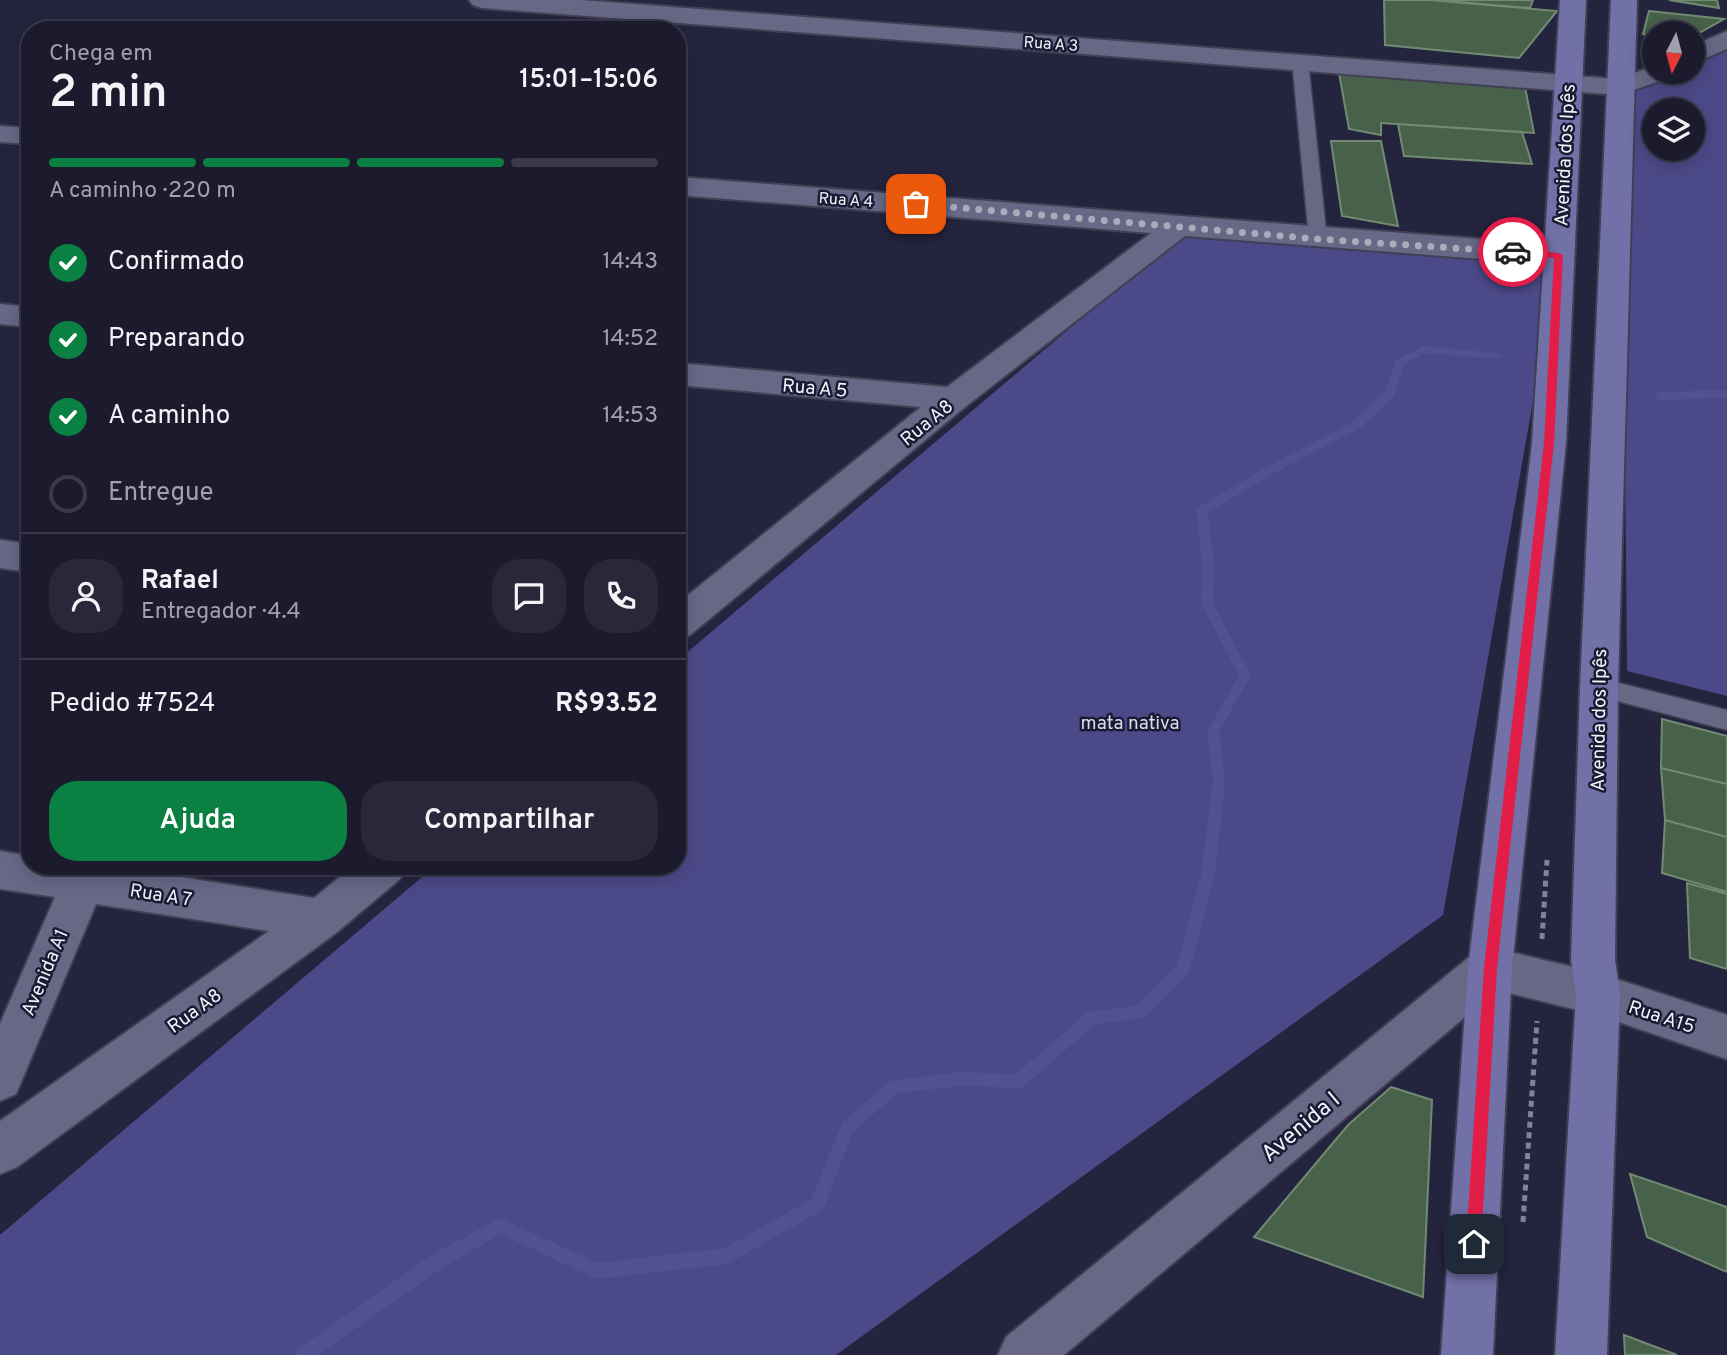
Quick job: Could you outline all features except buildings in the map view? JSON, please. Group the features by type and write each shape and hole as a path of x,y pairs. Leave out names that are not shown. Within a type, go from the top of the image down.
{"main road":[{"name":"Avenida dos Ipês","path":"1467,1355 1490,968 1549,443 1573,0"},
{"name":"Avenida dos Ipês","path":"1581,1355 1598,995 1593,960 1599,687 1624,0"}],"street":[{"name":"Rua A 3","path":"482,0 1619,87"},
{"path":"522,21 532,2"},
{"path":"1705,50 1727,39"},
{"path":"1619,87 1642,79"},
{"path":"0,134 21,135"},
{"name":"Rua A 4","path":"686,187 1181,225 1318,239 1558,255"},
{"name":"Rua A8","path":"686,616 953,400 1181,225"},
{"path":"0,314 21,316"},
{"name":"Rua A 5","path":"686,375 953,400"},
{"path":"0,554 21,557"},
{"name":"Rua A 7","path":"0,870 21,871"},
{"name":"Avenida A1","path":"0,1078 86,875"},
{"name":"Rua A 7","path":"91,875 321,919"},
{"name":"Rua A8","path":"0,1150 321,919 375,875"},
{"path":"1490,968 1598,995"},
{"name":"Avenida I","path":"1024,1355 1490,968"},
{"name":"Rua A15","path":"1598,995 1727,1037"}],"lane":[{"path":"1300,61 1318,239"},
{"path":"1599,687 1727,720"}],"green space":[{"path":"1727,39 1727,696 1627,671 1622,86 1642,77 1642,84 1705,84 1705,49"},
{"name":"mata nativa","path":"1188,228 1557,264 1443,915 836,1355 0,1355 0,1235 424,875 686,875 686,653"}],"waterway":[{"path":"304,1355 436,1262 500,1226 596,1271 727,1256 817,1204 848,1127 895,1086 960,1079 1019,1081 1093,1017 1139,1013 1183,969 1208,875 1219,781 1213,732 1245,675 1207,604 1208,563 1202,510 1285,462 1355,426 1390,393 1400,362 1424,349 1498,356"},
{"path":"1659,396 1727,394"}],"way so far":[{"path":"916,204 1318,239 1513,252"}],"route":[{"path":"1474,1244 1490,968 1549,443 1558,255 1513,252"}]}
